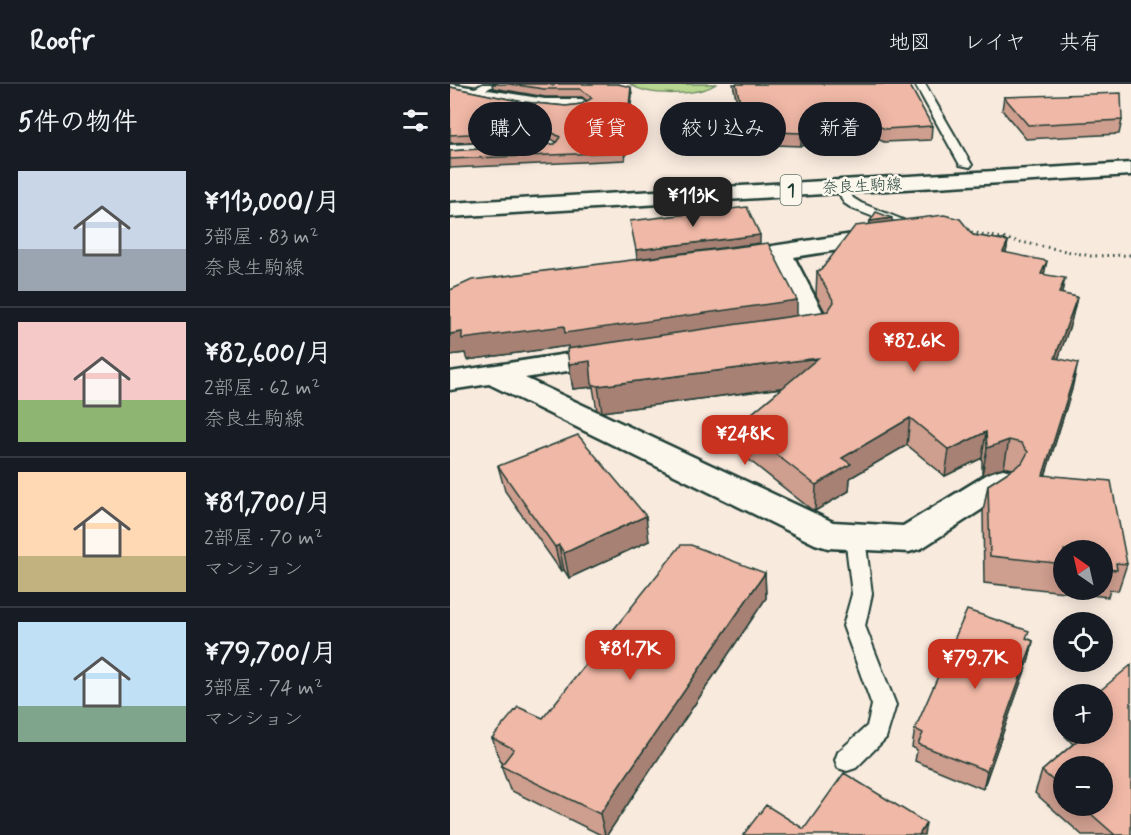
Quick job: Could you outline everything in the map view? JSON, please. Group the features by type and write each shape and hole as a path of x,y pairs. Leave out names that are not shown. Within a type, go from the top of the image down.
{"main road":[{"path":"450,87 484,88 545,105 564,105"},
{"path":"450,151 468,150"},
{"name":"奈良生駒線","path":"450,195 1131,157"},
{"name":"奈良生駒線","path":"450,210 1131,169"},
{"path":"731,258 895,235"},
{"path":"759,336 817,328 779,252"},
{"path":"450,381 490,373 642,352"},
{"path":"490,373 828,535 909,539 1003,480"}],"lane":[{"path":"920,84 966,165"},
{"path":"842,187 848,200 857,206 924,231"},
{"path":"847,760 878,731 884,705 854,626 862,594 855,537"}],"path":[{"path":"924,231 961,230 1090,256 1131,255"}],"green space":[{"path":"630,84 716,84 686,93 660,93"}],"building":[{"path":"510,84 553,86 556,84 618,84 631,87 629,102 585,102 592,98 581,89 544,89"},
{"path":"736,84 909,84 932,126 882,128 882,102 798,102 798,133 786,132 786,102 740,102"},
{"path":"450,87 523,102 468,102 468,134 450,135"},
{"path":"1121,93 1122,120 1028,125 1004,97"},
{"path":"552,105 564,106 564,154 552,155 552,144 555,144 560,137 552,132"},
{"path":"468,150 468,156 525,156 450,159 450,151"},
{"path":"747,207 760,235 636,250 630,221"},
{"path":"876,212 892,218 870,221"},
{"path":"944,215 960,219 973,235 1008,241 1003,252 1047,261 1041,274 1065,278 1059,293 1077,297 1055,358 1078,363 1043,475 1111,481 1127,564 1116,563 1117,570 1113,570 1113,540 1053,540 1053,563 990,556 988,485 1022,463 1028,452 1021,443 1009,440 987,448 986,432 949,450 910,418 842,458 851,464 816,485 813,483 738,425 818,358 598,386 592,384 590,361 569,364 567,349 828,311 834,302 817,271 821,270 855,226"},
{"path":"768,243 797,300 565,333 564,326 462,339 462,332 450,334 450,290 472,280"},
{"path":"578,435 646,516 564,553 559,545 555,547 498,466"},
{"path":"681,545 691,545 765,573 600,814 501,766 514,749 492,738 518,707 543,718"},
{"path":"967,610 1029,631 1026,638 1033,641 987,771 918,744 923,733 915,729"},
{"path":"1131,665 1131,835 1115,835 1093,816 1113,816 1113,756 1059,756 1073,744 1113,744 1113,684 1108,684"},
{"path":"1053,762 1053,780 1042,771"},
{"path":"844,773 926,823 919,835 743,835 766,805 804,829"}]}
